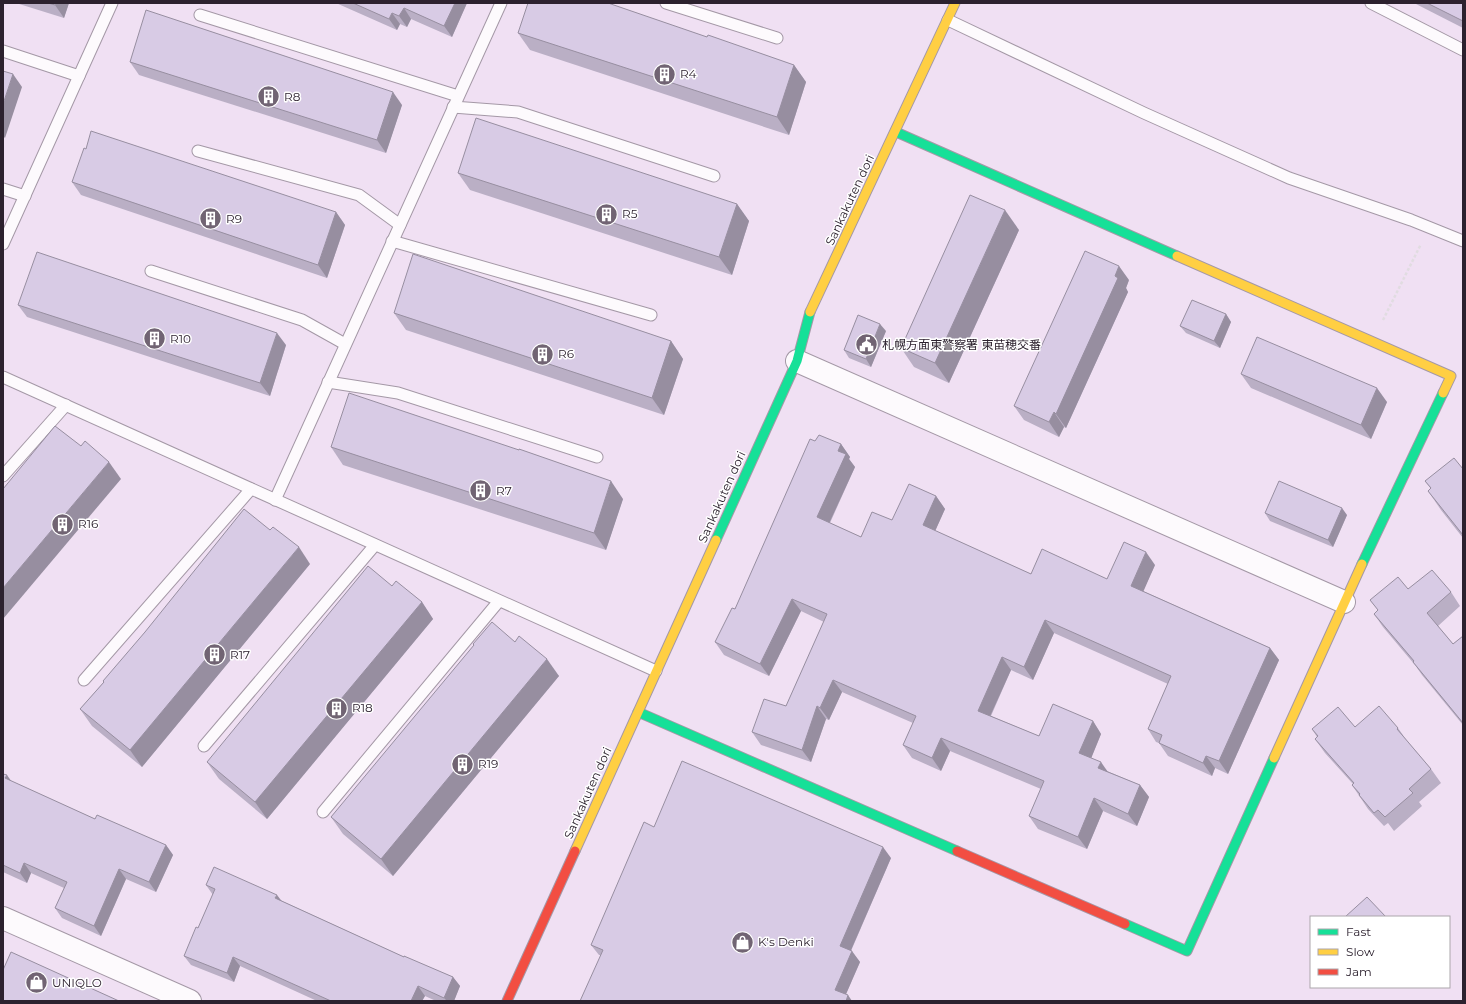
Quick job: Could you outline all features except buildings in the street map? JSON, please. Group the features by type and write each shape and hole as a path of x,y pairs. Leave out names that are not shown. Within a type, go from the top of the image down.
{"street":[{"name":"Sankakuten dori","path":"507,1001 797,361 808,317 896,132 955,3"},
{"path":"638,712 1188,951 1344,602 1451,376 896,132"},
{"path":"797,361 1344,602"},
{"path":"3,918 190,1001"}],"lane":[{"path":"3,244 112,3"},
{"path":"275,500 500,3"},
{"path":"666,3 777,38"},
{"path":"1371,3 1463,50"},
{"path":"200,15 458,96"},
{"path":"948,20 1144,113 1289,178 1463,241"},
{"path":"3,51 79,76"},
{"path":"453,107 518,112 714,176"},
{"path":"198,151 359,195 400,225"},
{"path":"3,189 25,196"},
{"path":"392,241 651,315"},
{"path":"152,271 302,320 345,344"},
{"path":"3,377 656,671"},
{"path":"328,382 398,393 597,457"},
{"path":"3,476 66,405"},
{"path":"84,680 251,489"},
{"path":"204,746 375,545"},
{"path":"323,812 499,601"}],"path":[{"path":"1382,321 1429,228"}],"traffic: fast":[{"path":"896,132 1177,256"},
{"path":"716,540 797,361 810,312"},
{"path":"1362,564 1443,393"},
{"path":"638,712 957,851"},
{"path":"1125,924 1187,951 1274,758"}],"traffic: slow":[{"path":"810,312 955,3"},
{"path":"1177,256 1451,376 1443,393"},
{"path":"575,851 716,540"},
{"path":"1274,758 1362,564"}],"traffic: jam":[{"path":"507,1001 575,851"},
{"path":"957,851 1125,924"}],"place":[{"name":"R4","path":"665,74"},
{"name":"R8","path":"268,97"},
{"name":"R5","path":"607,214"},
{"name":"R9","path":"210,219"},
{"name":"R10","path":"154,339"},
{"name":"札幌方面東警察署 東苗穂交番","path":"866,345"},
{"name":"R6","path":"542,354"},
{"name":"R7","path":"480,491"},
{"name":"R16","path":"62,524"},
{"name":"R17","path":"214,655"},
{"name":"R18","path":"337,708"},
{"name":"R19","path":"462,764"},
{"name":"K's Denki","path":"742,942"},
{"name":"UNIQLO","path":"36,983"}]}
